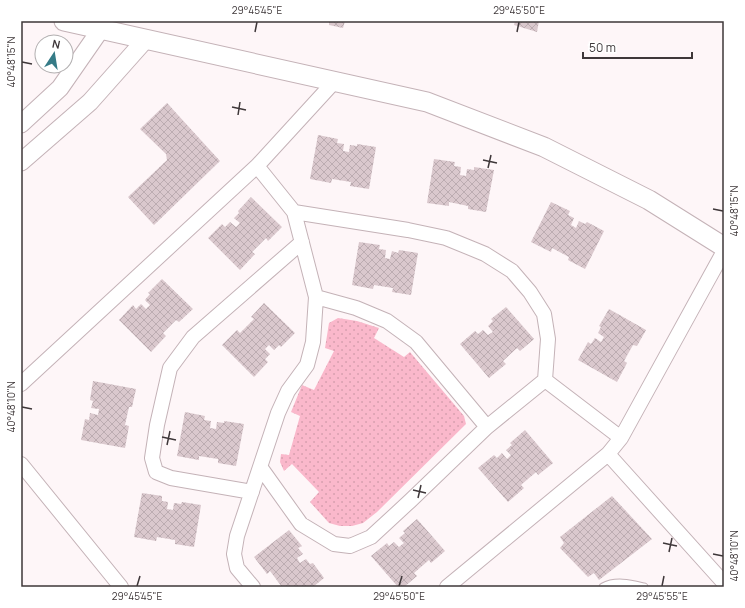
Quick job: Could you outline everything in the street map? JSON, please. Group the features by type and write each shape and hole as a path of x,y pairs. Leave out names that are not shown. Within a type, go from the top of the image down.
{"main road":[{"path":"64,21 102,25 146,39 427,102 544,146 649,200 724,247"}],"street":[{"path":"21,124 60,88 102,25"},
{"path":"21,162 90,102 146,39"},
{"path":"21,384 257,166 334,82"},
{"path":"253,587 237,568 234,554 237,536 278,413 288,391 307,365 313,342 316,297 294,212 257,166"},
{"path":"260,468 301,524 334,544 350,546 372,537 487,427 544,380 548,339 544,314 530,292 512,271 485,254 446,238 408,230 294,212"},
{"path":"252,492 171,478 156,472 152,458 156,425 170,368 193,337 302,242"},
{"path":"447,587 608,454 621,438 724,251"},
{"path":"316,297 356,308 387,321 416,342 487,427"},
{"path":"544,380 621,438"},
{"path":"608,454 724,583"},
{"path":"21,464 122,587"}],"lane":[{"path":"603,587 621,583 644,587"}],"shaded area":[{"path":"338,318 357,321 379,328 374,338 404,357 410,352 464,416 466,424 377,512 363,523 352,526 340,526 329,523 310,502 319,492 292,464 284,471 280,462 281,454 289,455 300,416 291,412 302,385 314,390 334,351 325,348 329,323"}],"building":[{"path":"329,21 345,21 343,28 329,25"},
{"path":"515,21 539,21 537,32 514,25"},
{"path":"167,103 220,161 154,225 128,197 167,160 166,154 140,129"},
{"path":"318,135 338,139 337,143 344,144 343,151 349,152 350,145 357,146 357,144 376,147 369,189 350,186 351,182 332,179 331,183 310,179"},
{"path":"434,159 455,162 454,166 461,167 460,175 466,176 467,169 474,170 474,167 494,170 486,212 468,209 468,206 449,202 449,206 427,203"},
{"path":"251,197 282,227 268,241 266,238 252,252 255,254 240,270 208,238 222,224 225,227 230,222 236,227 240,223 234,218 239,213 238,211"},
{"path":"551,202 570,211 568,215 574,218 571,225 576,228 579,221 585,224 587,222 604,231 585,269 568,260 569,257 552,248 551,252 531,242"},
{"path":"359,242 380,245 379,249 386,250 385,258 390,259 392,251 398,253 399,250 418,253 411,295 392,292 393,288 374,285 373,289 352,285"},
{"path":"162,279 193,309 179,322 176,320 163,333 166,336 151,352 119,320 133,305 136,309 141,304 146,309 150,305 145,300 150,294 148,293"},
{"path":"264,303 295,333 281,347 279,345 274,350 269,345 265,349 270,354 265,359 268,362 254,377 222,345 237,330 240,333 254,319 251,317"},
{"path":"506,307 534,339 520,351 517,348 503,361 506,364 489,378 460,344 475,331 478,334 483,330 488,335 493,332 488,326 493,321 491,319"},
{"path":"609,309 646,330 637,346 633,345 624,361 627,363 617,382 578,360 588,342 591,344 595,338 601,342 604,337 598,333 601,327 599,326"},
{"path":"93,381 136,389 132,407 129,407 125,425 129,426 125,448 81,440 85,419 89,420 90,413 98,415 99,409 91,408 93,401 90,400"},
{"path":"185,412 205,416 204,420 211,421 210,428 216,429 217,422 224,423 224,421 244,424 236,466 218,463 218,459 199,456 199,460 177,456"},
{"path":"525,430 553,463 538,475 536,472 521,485 524,488 508,502 478,468 494,455 497,458 502,453 507,459 511,455 506,450 512,445 510,443"},
{"path":"142,493 162,496 162,501 168,502 167,509 173,510 174,503 181,504 182,502 201,505 194,547 175,544 175,540 157,537 156,541 134,537"},
{"path":"612,496 652,539 599,580 594,573 588,577 560,548 564,543 560,537"},
{"path":"417,519 445,551 431,563 429,560 414,573 417,576 404,587 398,587 371,556 387,543 389,546 394,542 399,547 404,543 399,538 405,533 403,531"},
{"path":"289,530 302,546 298,548 303,554 297,558 300,563 306,559 310,564 313,563 324,578 313,587 282,587 270,571 267,574 254,557"}]}
